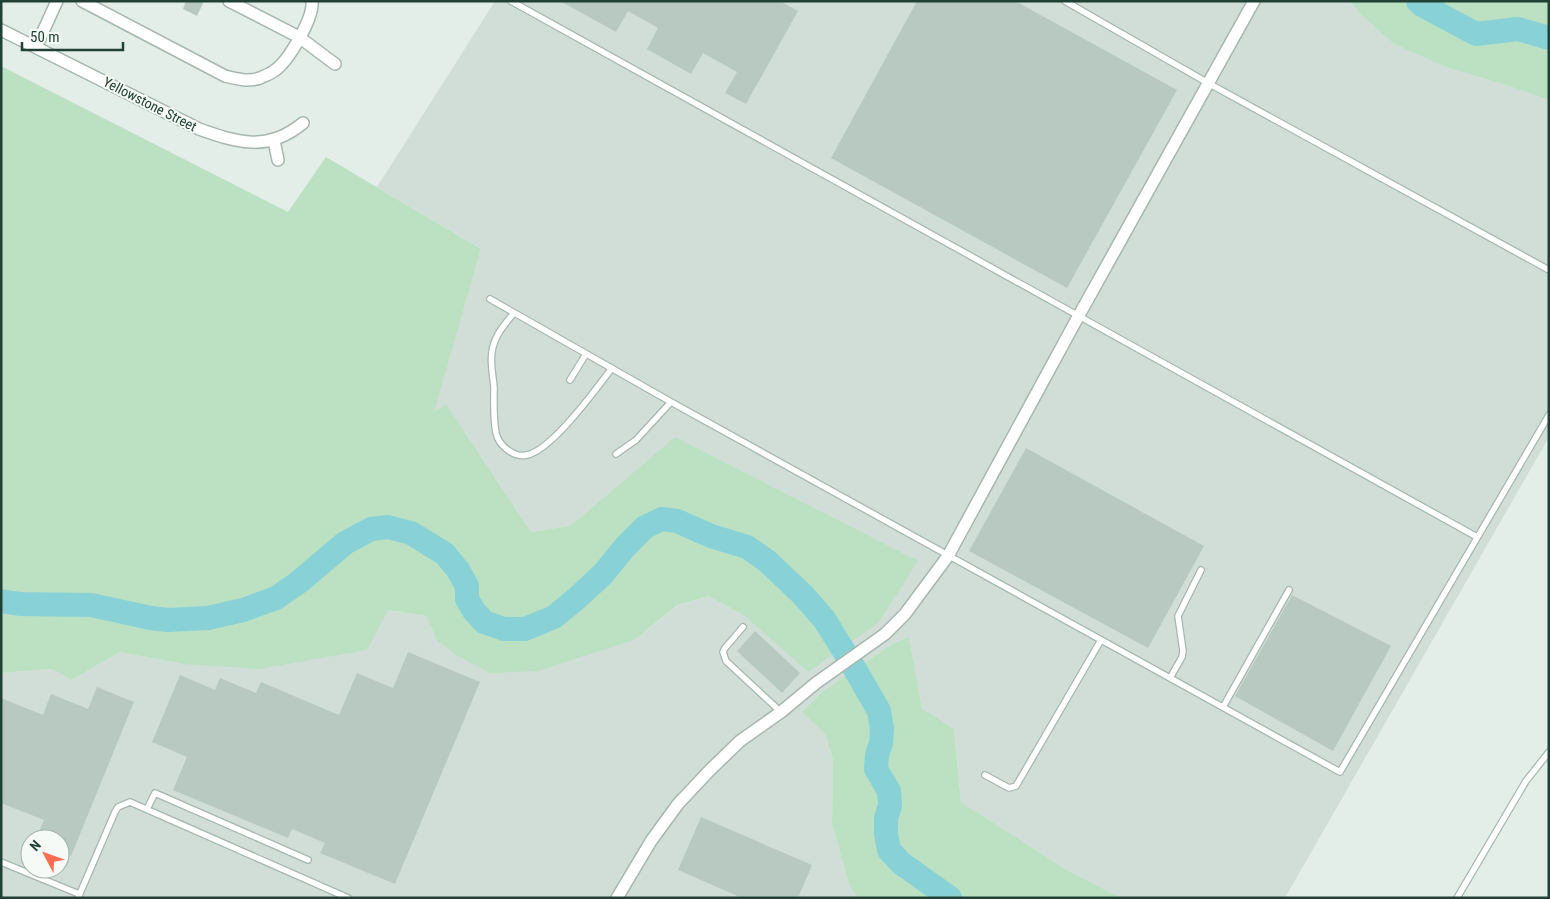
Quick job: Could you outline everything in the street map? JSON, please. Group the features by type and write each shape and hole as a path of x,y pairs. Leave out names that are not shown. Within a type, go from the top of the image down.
{"street":[{"path":"36,47 57,1"},
{"path":"82,1 225,76 242,80 259,78 275,71 288,55 308,22 312,1"},
{"path":"229,1 299,37 335,64"},
{"path":"618,898 650,841 678,804 740,741 782,712 816,683 885,634 906,614 948,556 1078,317 1254,1"},
{"name":"Yellowstone Street","path":"1,30 199,129 222,138 248,142 274,141 293,131 303,123"},
{"path":"274,141 278,160"}],"lane":[{"path":"510,1 1477,537"},
{"path":"1065,1 1208,83 1549,270"},
{"path":"490,299 671,402 1340,772 1549,415"},
{"path":"514,313 500,329 492,353 496,434 503,446 510,452 521,456 529,455 543,447 589,399 612,368"},
{"path":"570,380 586,354"},
{"path":"616,454 636,440 671,402"},
{"path":"1170,678 1182,658 1183,651 1178,616 1201,570"},
{"path":"1223,707 1289,590"},
{"path":"743,627 725,648 723,652 726,660 782,712"},
{"path":"985,775 1009,788 1016,786 1101,640"},
{"path":"1457,898 1526,781 1549,752"},
{"path":"147,809 155,792 308,860"},
{"path":"1,862 78,896 115,812 118,807 130,802 348,898"}],"shaded area":[{"path":"495,1 1350,1 1360,14 1394,44 1448,68 1549,100 1549,437 1285,898 1121,898 1067,870 961,802 954,729 922,708 909,637 892,644 822,692 803,712 825,734 833,760 832,824 849,884 857,898 1,898 1,673 52,669 71,680 120,652 183,664 388,610 426,616 437,640 634,640 679,605 708,596 742,614 808,672 675,437 570,526 531,532 446,405 433,413 481,249 377,187"}],"green space":[{"path":"1350,1 1549,1 1549,100 1448,68 1394,44 1360,14"},
{"path":"1,66 288,212 326,157 481,249 434,412 446,404 531,532 570,526 675,437 918,561 878,623 808,672 742,614 708,596 678,605 634,640 538,671 490,673 456,655 437,640 426,616 388,610 367,650 259,669 183,664 120,652 71,680 52,669 1,673"},
{"path":"909,637 922,708 954,729 961,802 1067,870 1121,898 857,898 849,884 832,824 833,760 825,734 802,712 822,692 892,644"}],"building":[{"path":"186,1 204,1 197,16 183,9"},
{"path":"560,1 780,1 798,11 746,104 725,93 737,72 703,53 691,74 647,49 658,28 628,11 616,32"},
{"path":"917,1 1015,1 1177,90 1067,288 831,158"},
{"path":"1026,448 1204,546 1148,648 969,551"},
{"path":"1292,595 1391,646 1333,751 1235,696"},
{"path":"755,631 800,673 782,693 737,651"},
{"path":"408,652 480,682 395,884 320,853 325,843 292,829 288,838 173,790 187,757 152,742 180,675 215,690 220,678 256,693 261,682 339,715 357,673 393,688"},
{"path":"97,687 134,702 71,856 70,829 40,829 44,820 1,803 1,698 43,715 51,694 88,709"},
{"path":"701,817 812,865 798,898 742,898 678,870"}],"waterway":[{"path":"1418,1 1476,34 1518,29 1549,38"},
{"path":"1,601 20,604 91,605 168,620 208,618 243,610 276,598 299,582 345,543 371,529 388,527 411,533 445,554 458,570 467,586 467,599 474,611 484,622 504,629 525,629 554,617 576,599 603,574 625,547 645,527 662,519 677,521 711,536 747,547 767,561 803,595 824,619 879,711 882,729 876,769 889,791 890,806 886,818 889,850 901,863 950,898"}]}
